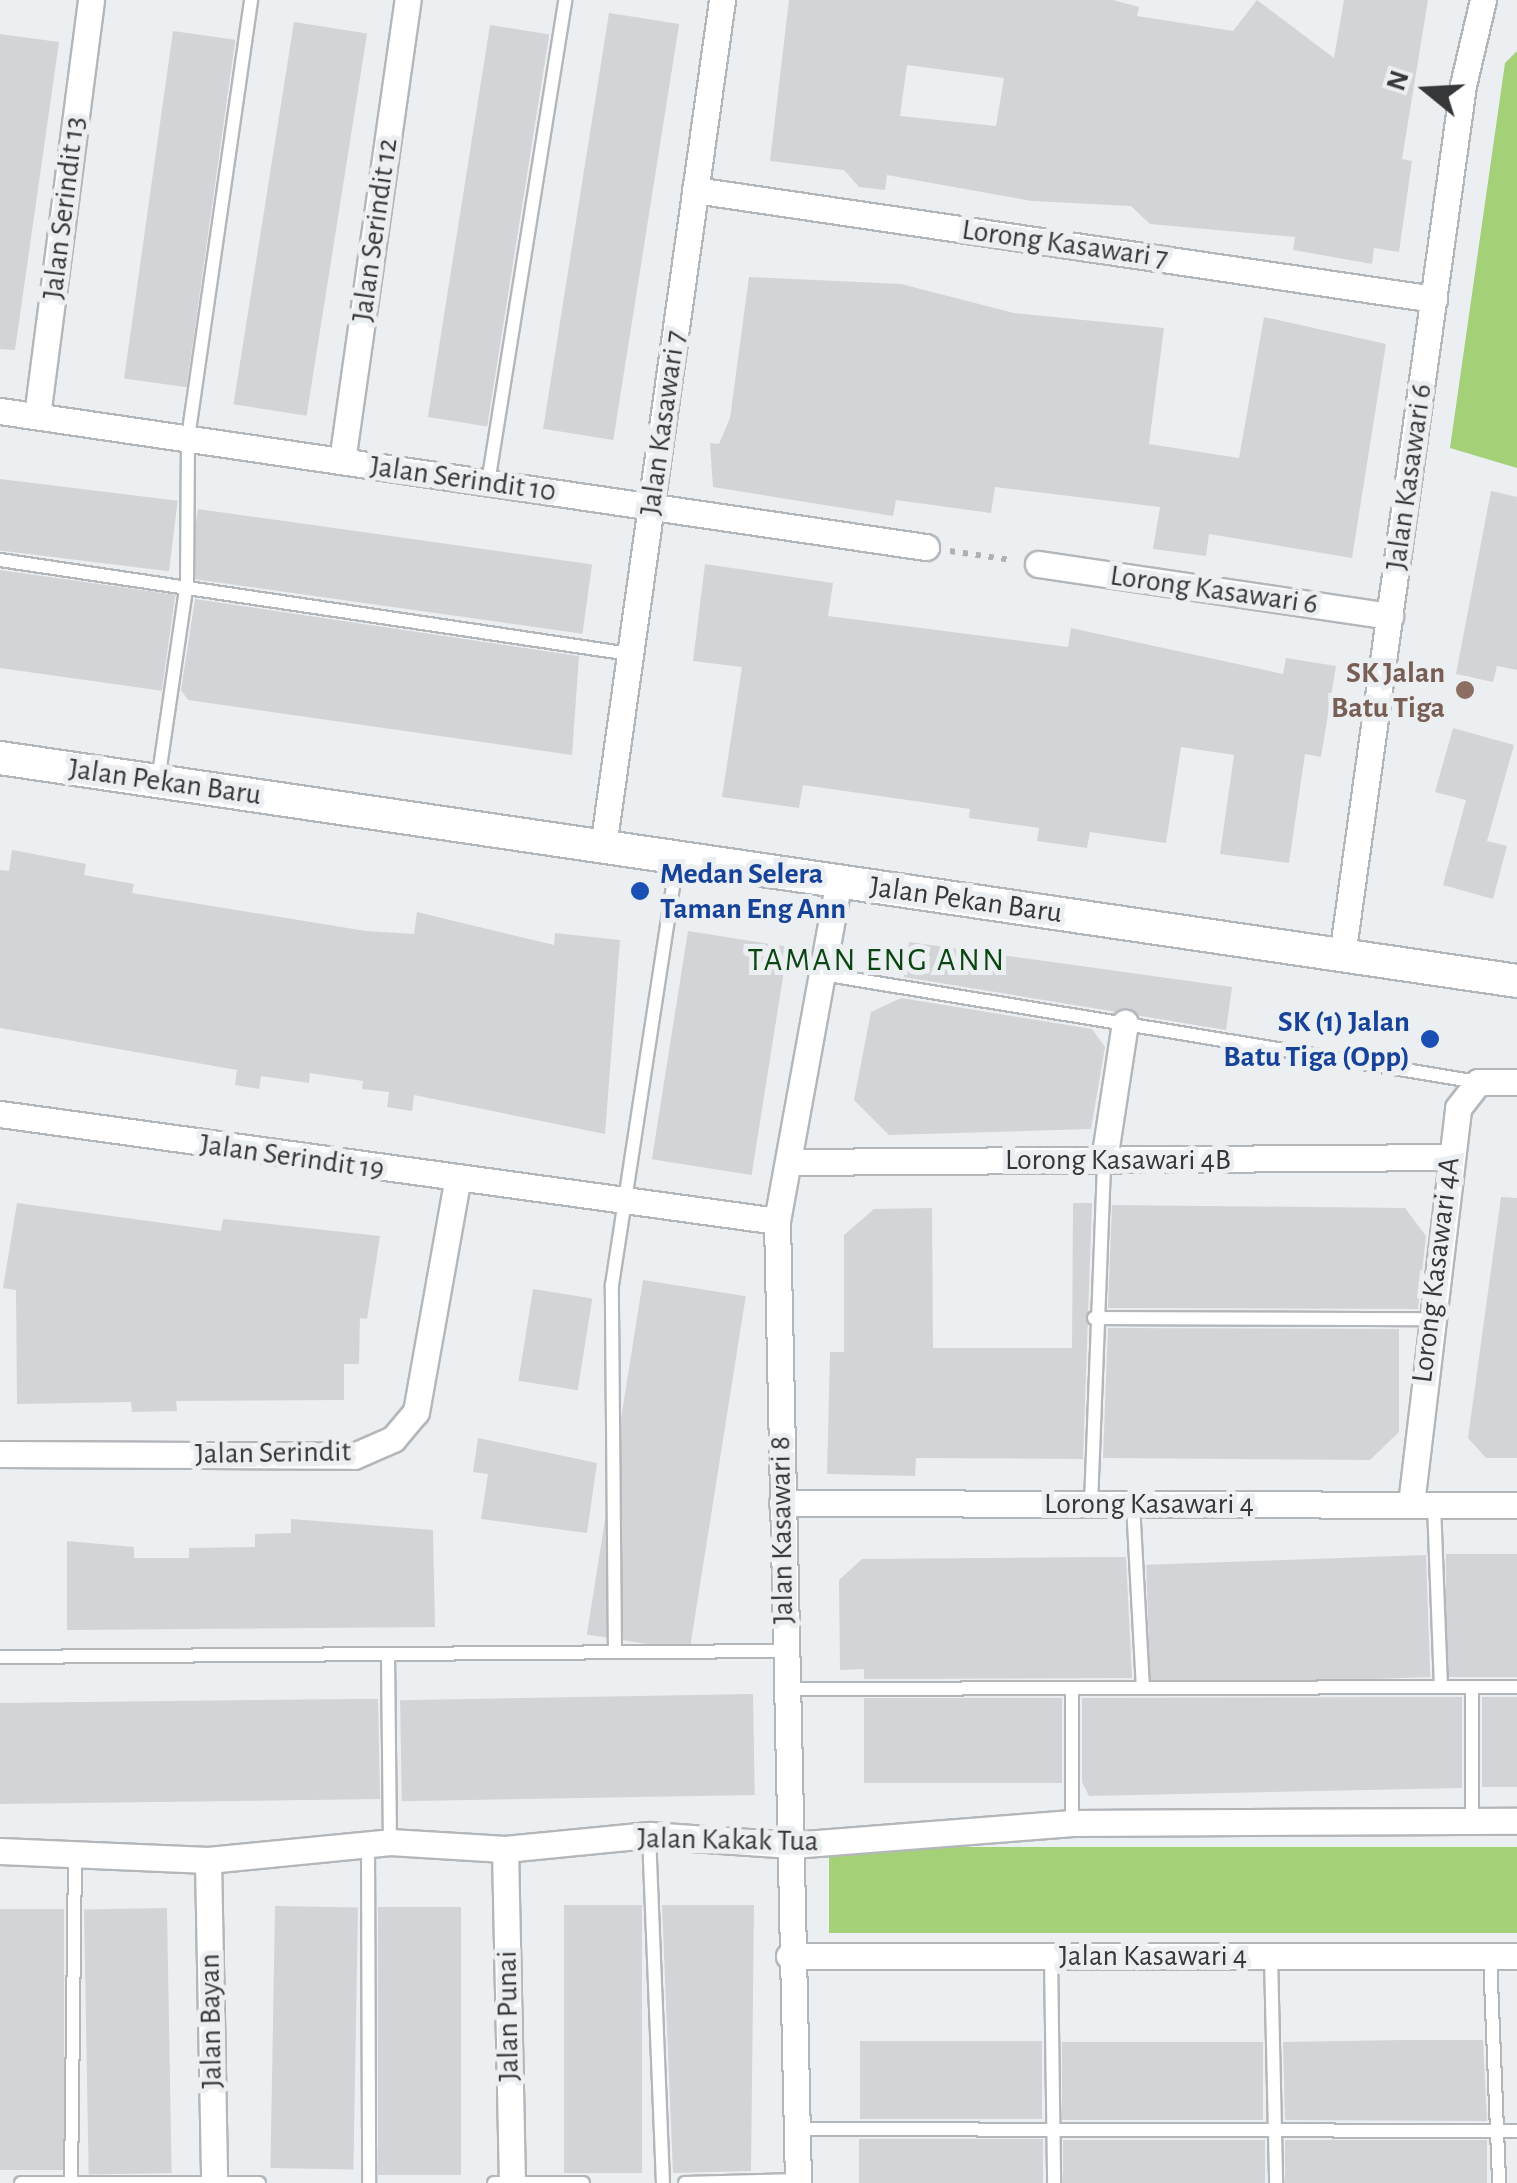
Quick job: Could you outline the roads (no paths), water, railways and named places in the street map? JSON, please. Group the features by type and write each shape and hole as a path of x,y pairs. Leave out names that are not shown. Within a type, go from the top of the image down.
{"street":[{"name":"Jalan Serindit 13","path":"38,416 91,0"},
{"name":"Jalan Serindit 12","path":"342,461 408,0"},
{"name":"Jalan Kasawari 7","path":"603,846 722,0"},
{"name":"Jalan Kasawari 6","path":"1342,956 1434,299 1483,0"},
{"name":"Lorong Kasawari 7","path":"696,190 1434,299"},
{"name":"Jalan Serindit 10","path":"0,410 926,548"},
{"name":"Lorong Kasawari 6","path":"1038,564 1390,616"},
{"name":"Jalan Pekan Baru","path":"0,758 1517,981"},
{"name":"Jalan Kasawari 8","path":"798,2181 792,2129 792,1846 784,1651 777,1221 839,881"},
{"path":"1104,1160 1124,1023"},
{"path":"1478,1082 1517,1082"},
{"name":"Lorong Kasawari 4A","path":"1422,1504 1429,1319 1448,1158 1458,1108 1478,1082"},
{"name":"Jalan Serindit 19","path":"0,1114 456,1181 777,1221"},
{"name":"Lorong Kasawari 4B","path":"788,1162 1448,1158"},
{"name":"Jalan Serindit","path":"0,1454 354,1456 393,1440 416,1412 456,1181"},
{"name":"Lorong Kasawari 4","path":"782,1503 1517,1504"},
{"name":"Jalan Kakak Tua","path":"0,1851 75,1850 208,1860 379,1845 504,1848 650,1835 792,1846 1072,1823 1517,1821"},
{"name":"Jalan Punai","path":"504,1848 512,2183"},
{"name":"Jalan Bayan","path":"208,1860 214,2182"},
{"name":"Jalan Kasawari 4","path":"789,1956 1517,1956"}],"lane":[{"path":"158,781 187,588 188,438 251,0"},
{"path":"488,483 565,0"},
{"path":"0,560 630,654"},
{"path":"614,1652 612,1285 678,858"},
{"path":"822,974 1478,1082"},
{"path":"1090,1504 1094,1318 1104,1160"},
{"path":"1094,1318 1429,1319"},
{"path":"1133,1504 1143,1688"},
{"path":"1422,1504 1441,1687"},
{"path":"0,1657 784,1651"},
{"path":"368,2183 388,1654"},
{"path":"1472,1687 1472,1821"},
{"path":"785,1689 1517,1687"},
{"path":"1072,1689 1072,1823"},
{"path":"650,1835 663,2183"},
{"path":"71,2182 75,1850"},
{"path":"1051,1956 1054,2183"},
{"path":"1270,1956 1276,2183"},
{"path":"1490,1956 1499,2183"},
{"path":"792,2129 1054,2136 1275,2131 1517,2132"},
{"path":"685,2183 798,2181"},
{"path":"20,2183 258,2183"},
{"path":"494,2183 583,2183"}],"place":[{"name":"SK Jalan Batu Tiga","path":"1465,690"},
{"name":"Medan Selera Taman Eng Ann","path":"640,891"},
{"name":"SK (1) Jalan Batu Tiga (Opp)","path":"1430,1039"}],"district":[{"name":"TAMAN ENG ANN","path":"877,960"}]}
